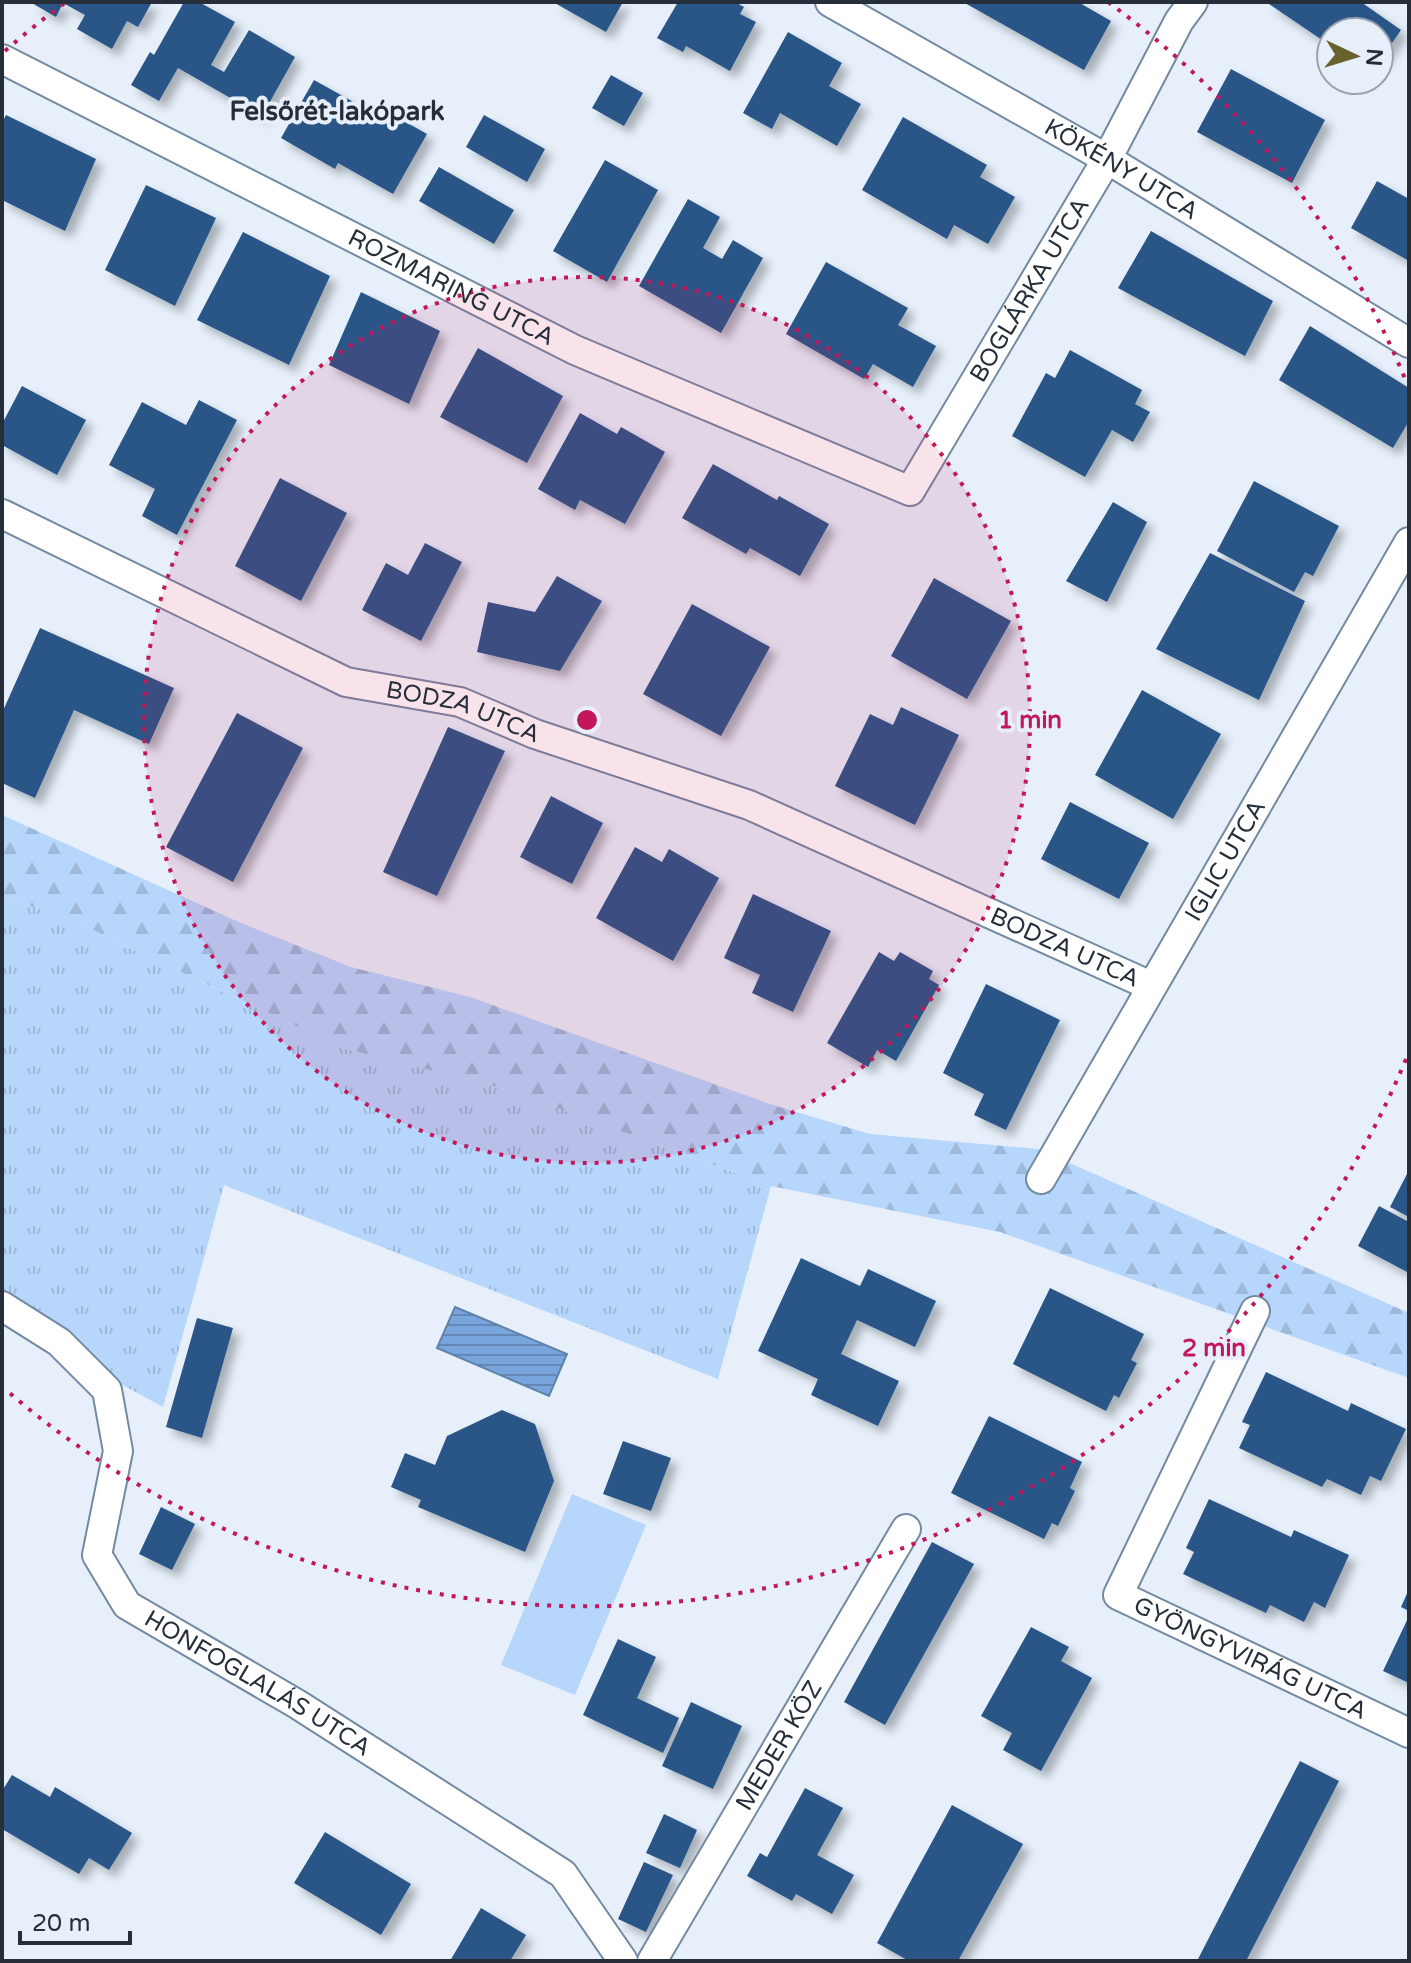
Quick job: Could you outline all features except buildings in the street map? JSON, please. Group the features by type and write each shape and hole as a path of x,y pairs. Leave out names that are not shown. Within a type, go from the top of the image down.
{"street":[{"name":"KÖKÉNY UTCA","path":"830,2 1107,159 1409,343"},
{"name":"BOGLÁRKA UTCA","path":"910,491 1107,159 1179,21 1193,2"},
{"name":"ROZMARING UTCA","path":"2,59 575,350 910,491"},
{"name":"BODZA UTCA","path":"2,514 346,682 460,702 535,734 749,805 1151,986"},
{"name":"IGLIC UTCA","path":"1041,1179 1409,542"},
{"name":"HONFOGLALÁS UTCA","path":"2,1306 59,1342 107,1390 118,1451 97,1555 127,1605 297,1704 563,1874 623,1961"},
{"name":"GYÖNGYVIRÁG UTCA","path":"1255,1311 1118,1595 1409,1733"},
{"name":"MEDER KÖZ","path":"652,1961 906,1529"}],"green space":[{"path":"2,815 241,923 351,967 470,997 770,1104 870,1134 1038,1149 1409,1313 1409,1378 1000,1232 771,1186 505,1089 346,1049 63,915 2,898"},
{"path":"2,898 63,915 346,1049 505,1089 771,1186 718,1379 224,1185 163,1407 2,1319"},
{"path":"572,1494 646,1525 575,1695 501,1665"}],"shaded area":[{"path":"455,1307 567,1354 549,1396 437,1348"}],"district":[{"name":"Felsőrét-lakópark","path":"337,111"}]}
